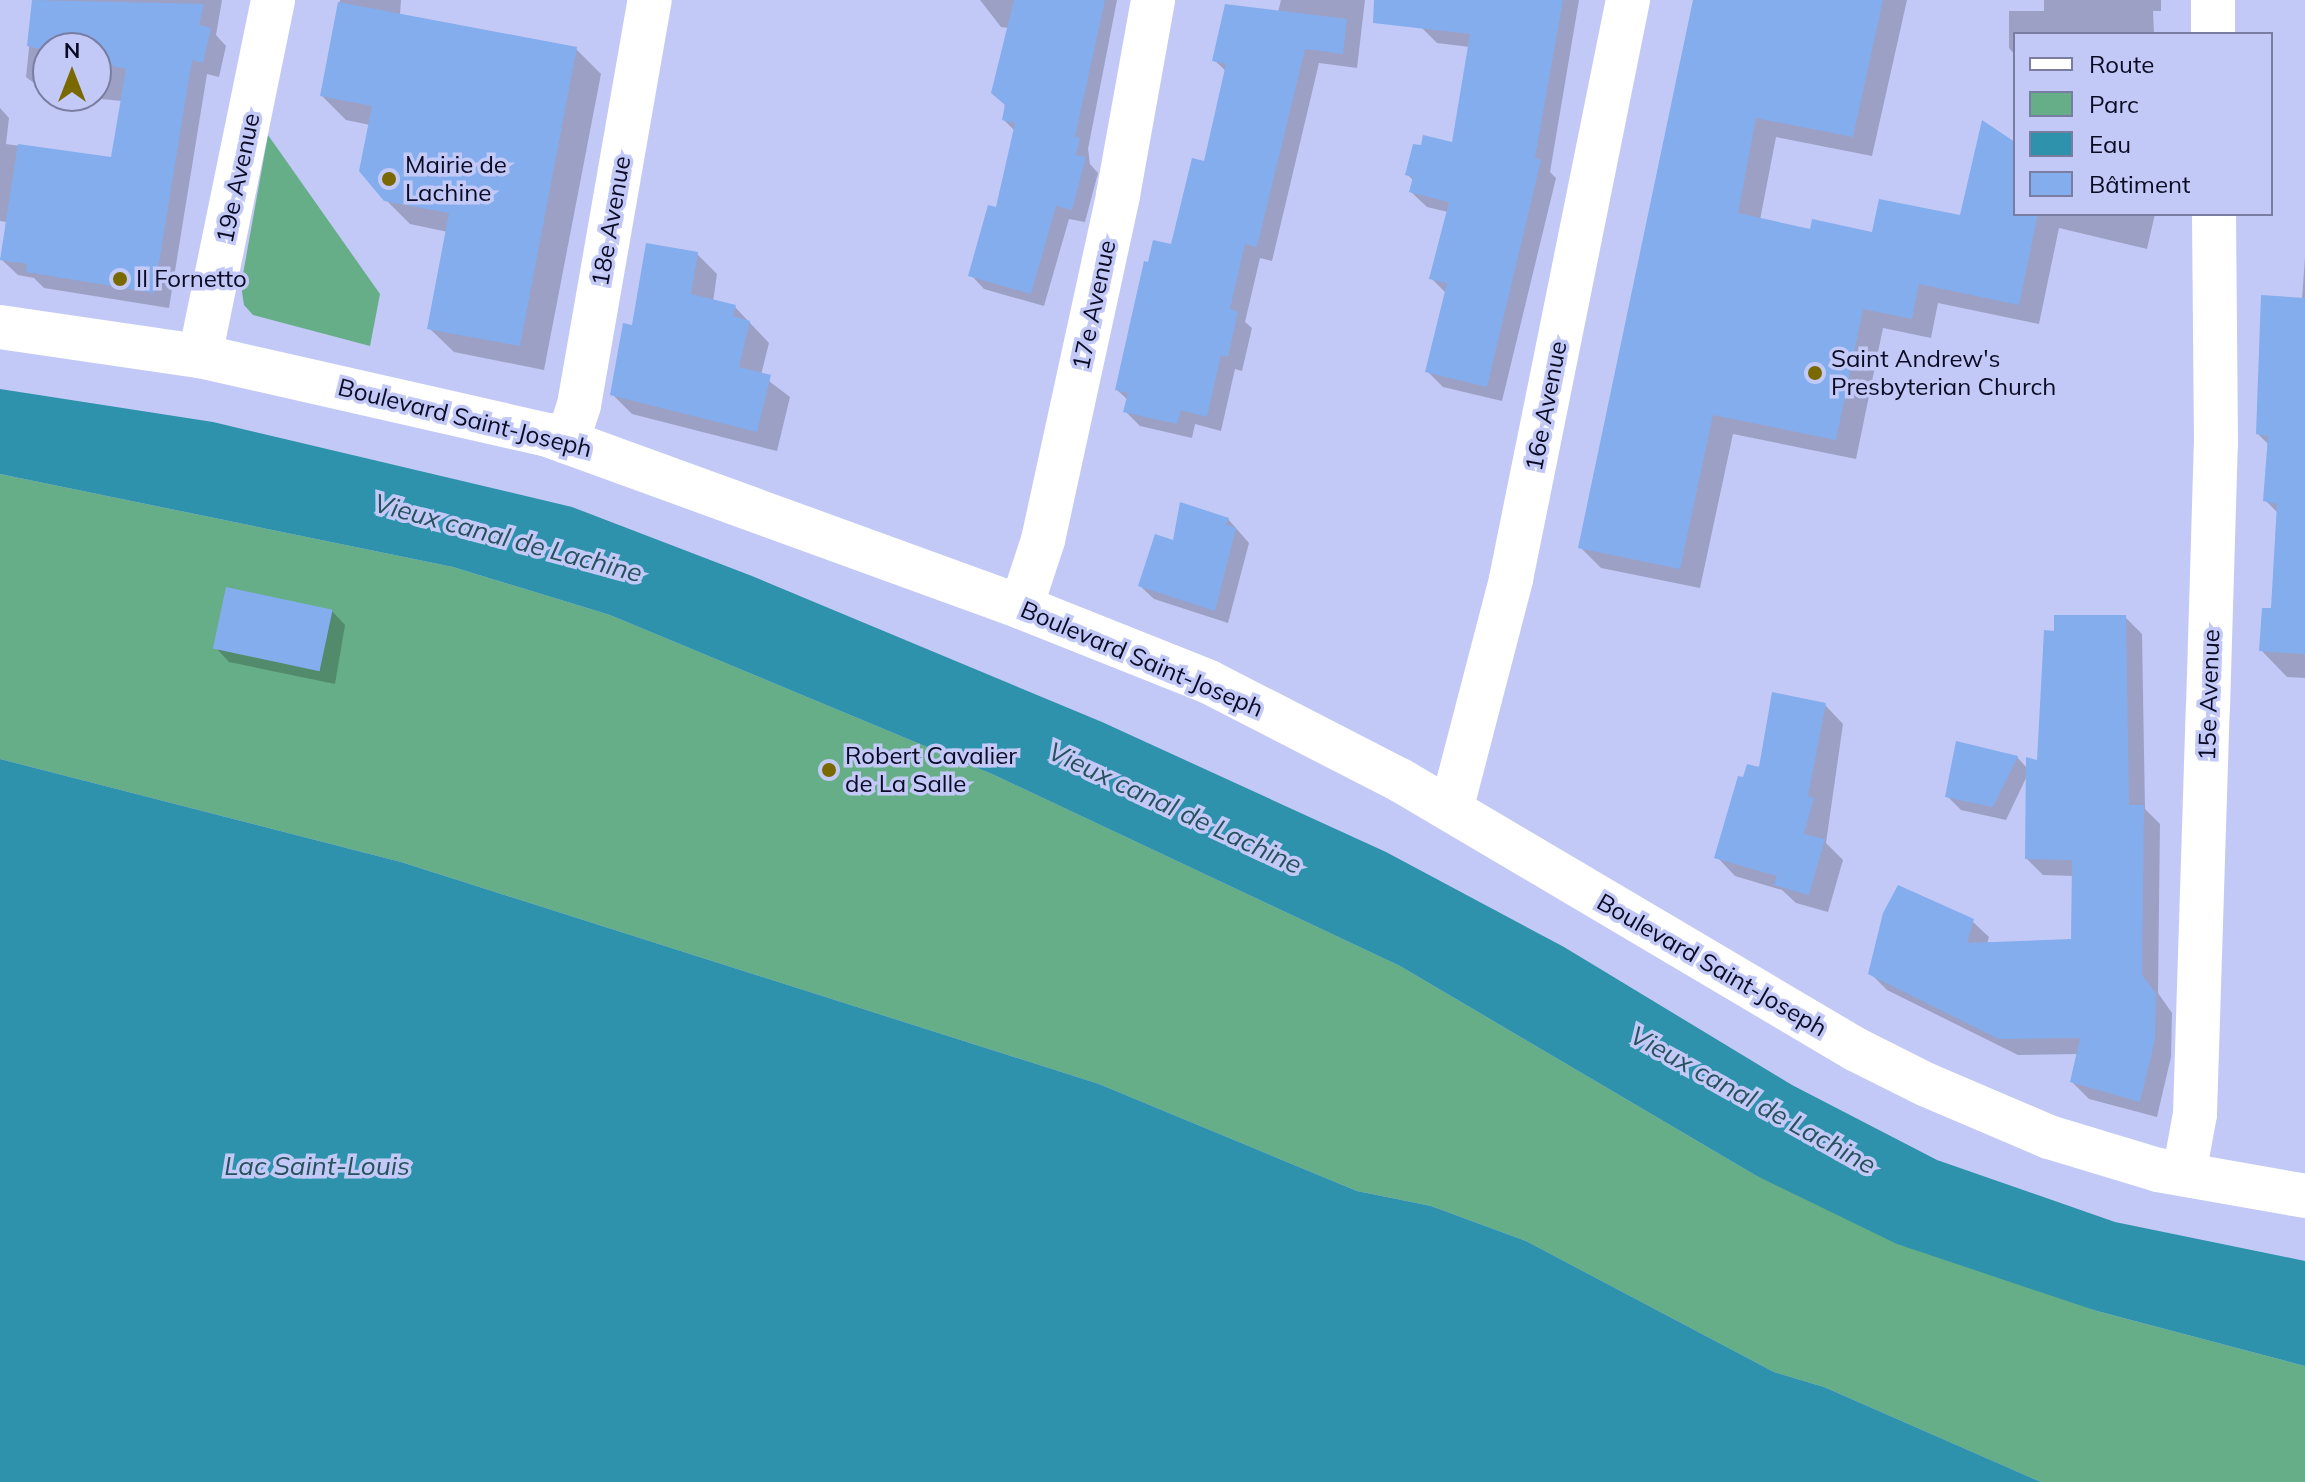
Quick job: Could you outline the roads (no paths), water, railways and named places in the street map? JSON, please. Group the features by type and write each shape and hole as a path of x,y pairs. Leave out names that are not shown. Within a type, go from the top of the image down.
{"street":[{"name":"19e Avenue","path":"200,356 273,0"},
{"name":"18e Avenue","path":"567,442 579,405 650,0"},
{"name":"17e Avenue","path":"1021,607 1043,540 1079,375 1153,0"},
{"name":"16e Avenue","path":"1451,810 1511,579 1628,0"},
{"path":"2213,0 2213,32"},
{"name":"15e Avenue","path":"2184,1174 2195,1114 2209,693 2216,444 2214,216"},
{"name":"Boulevard Saint-Joseph","path":"0,327 200,356 567,442 1021,607 1209,682 1451,810 1855,1049 1927,1085 2049,1137 2184,1174 2305,1196"}],"water":[{"name":"Vieux canal de Lachine","path":"0,389 213,422 572,507 752,576 1102,722 1386,852 1564,947 1792,1085 1937,1160 2115,1222 2305,1261 2305,1366 2097,1311 1897,1244 1755,1175 1400,966 992,774 610,615 453,567 0,474"},
{"name":"Lac Saint-Louis","path":"0,759 401,862 1099,1084 1357,1191 1431,1206 1526,1241 1774,1372 1824,1387 2041,1482 0,1482"}],"place":[{"name":"Mairie de Lachine","path":"389,179"},
{"name":"Il Fornetto","path":"120,279"},
{"name":"Saint Andrew's Presbyterian Church","path":"1815,373"},
{"name":"Robert Cavalier de La Salle","path":"829,770"}]}
